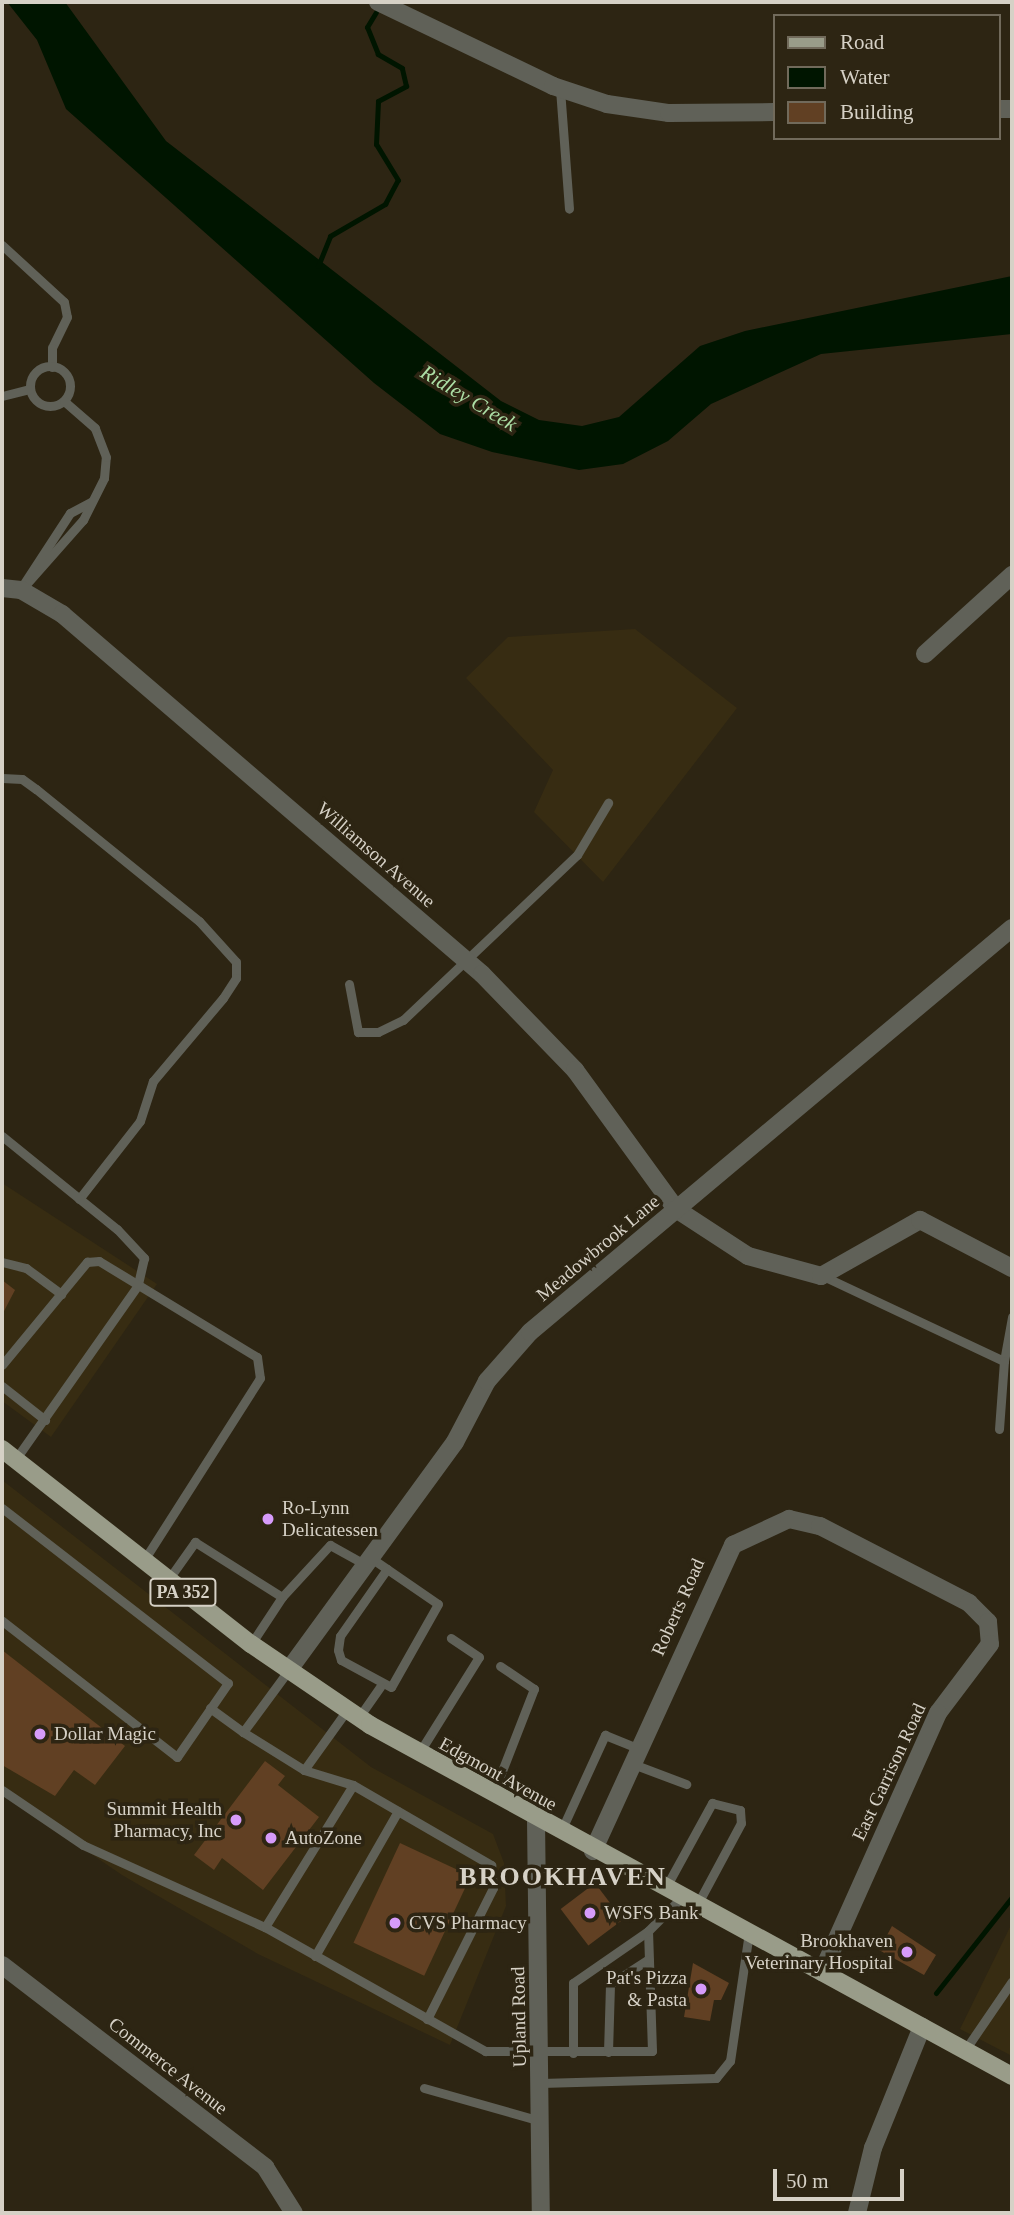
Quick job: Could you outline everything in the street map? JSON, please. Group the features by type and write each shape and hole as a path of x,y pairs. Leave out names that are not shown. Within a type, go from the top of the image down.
{"main road":[{"name":"Edgmont Avenue","path":"9,1455 143,1562 288,1671 419,1754 593,1851 1012,2076"}],"street":[{"path":"378,2 560,89 669,113 772,112"},
{"path":"925,654 1012,575"},
{"name":"Williamson Avenue","path":"2,588 21,590 62,614 468,961 575,1070 676,1209"},
{"name":"Meadowbrook Lane","path":"288,1671 455,1442 486,1381 530,1332 1012,928"},
{"path":"676,1209 748,1256 821,1276 920,1220 1012,1268"},
{"name":"Roberts Road","path":"593,1851 719,1565 733,1545 760,1528 789,1518 820,1526 969,1603"},
{"name":"East Garrison Road","path":"822,1972 937,1713 990,1644 988,1622 969,1603"},
{"name":"Upland Road","path":"536,1820 541,2213"},
{"name":"Commerce Avenue","path":"2,1965 265,2167 294,2213"},
{"path":"857,2213 873,2148 922,2027"}],"lane":[{"path":"560,89 569,209"},
{"path":"2,245 64,302 68,317 52,348 52,367 70,384 64,401"},
{"path":"30,389 36,372 52,367"},
{"path":"2,396 30,389"},
{"path":"30,389 48,406 64,401"},
{"path":"21,590 46,569 91,502 106,457 95,428 64,401"},
{"path":"21,590 70,513 91,502"},
{"path":"2,778 22,779 36,789 199,921 236,962 236,978 223,998 153,1081 140,1121 79,1199"},
{"path":"349,984 358,1032 378,1032 403,1020 577,855 608,803"},
{"path":"2,1136 79,1199 144,1258 138,1285 45,1420 9,1455"},
{"path":"2,1365 87,1262 99,1261 257,1357 260,1378 143,1562"},
{"path":"2,1262 26,1268 61,1294"},
{"path":"821,1276 1004,1361"},
{"path":"999,1429 1004,1361 1012,1317"},
{"path":"2,1386 45,1420"},
{"path":"2,1508 228,1683 177,1757 2,1621"},
{"path":"168,1580 195,1542 282,1597"},
{"path":"251,1644 282,1597 330,1545 387,1569 438,1604 391,1688 380,1687 341,1660 338,1650 340,1636 387,1569"},
{"path":"419,1754 479,1657 450,1638"},
{"path":"493,1795 534,1689 500,1666"},
{"path":"243,1732 288,1671"},
{"path":"304,1770 353,1713 380,1687"},
{"path":"210,1709 304,1770 353,1785 491,1865 493,1888 427,2019"},
{"path":"560,1833 604,1735 635,1756 686,1784"},
{"path":"265,1927 353,1785"},
{"path":"2,1790 83,1845 265,1927 485,2051 540,2054 652,2051 648,1931"},
{"path":"573,2053 573,1983 689,1901 741,1823 740,1810 712,1803 665,1888"},
{"path":"315,1956 398,1811"},
{"path":"541,2082 716,2078 730,2061 749,1933"},
{"path":"608,2052 610,1984 649,1959"},
{"path":"965,2050 1012,1980"},
{"path":"424,2088 541,2121"}],"shaded area":[{"path":"635,629 737,708 603,882 534,812 553,770 466,678 508,637"},
{"path":"2,1183 157,1284 51,1437 2,1401"},
{"path":"2,1480 371,1767 493,1834 504,1863 506,1906 450,2045 258,1954 122,1875 2,1793"},
{"path":"1012,1923 1012,2056 960,2029"}],"water":[{"name":"Ridley Creek","path":"7,2 65,2 166,141 501,401 539,420 582,426 619,417 700,346 745,331 1012,276 1012,334 821,354 711,404 668,441 623,464 579,470 492,452 440,434 374,383 66,109 37,40"}],"building":[{"path":"2,1280 15,1290 2,1315"},
{"path":"2,1650 125,1746 95,1785 74,1770 55,1796 2,1765"},
{"name":"AutoZone","path":"265,1761 285,1776 278,1785 319,1817 263,1890 222,1858 214,1870 194,1855"},
{"name":"CVS Pharmacy","path":"400,1843 471,1876 424,1976 354,1943"},
{"name":"WSFS Bank","path":"595,1883 623,1920 588,1946 561,1909"},
{"name":"Brookhaven Veterinary Hospital","path":"892,1926 936,1955 924,1975 879,1950"},
{"path":"693,1963 729,1983 721,2000 714,2000 710,2021 684,2017"}],"waterway":[{"path":"318,266 330,236 385,204 398,180 376,144 378,101 406,86 402,68 378,54 367,27 376,12"},
{"path":"936,1993 1012,1897"}],"place":[{"name":"Ro-Lynn Delicatessen","path":"268,1519"},
{"name":"Dollar Magic","path":"40,1734"},
{"name":"Summit Health Pharmacy, Inc","path":"236,1820"},
{"name":"AutoZone","path":"271,1838"},
{"name":"WSFS Bank","path":"590,1913"},
{"name":"CVS Pharmacy","path":"395,1923"},
{"name":"Brookhaven Veterinary Hospital","path":"907,1952"},
{"name":"Pat's Pizza & Pasta","path":"701,1989"}],"district":[{"name":"BROOKHAVEN","path":"563,1877"}]}
